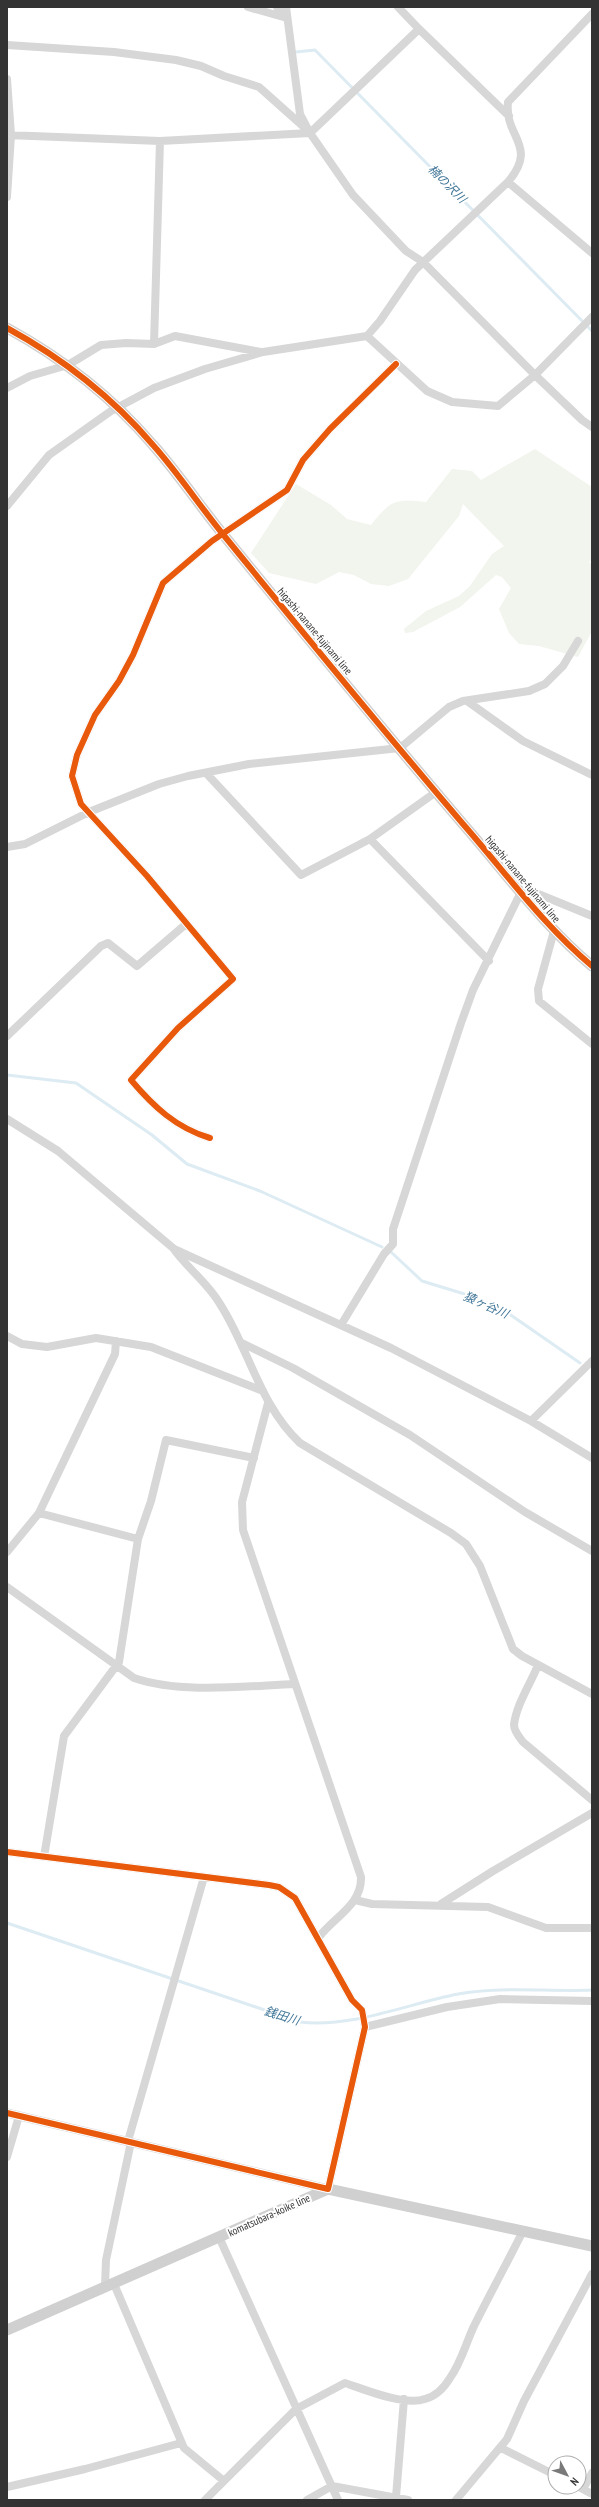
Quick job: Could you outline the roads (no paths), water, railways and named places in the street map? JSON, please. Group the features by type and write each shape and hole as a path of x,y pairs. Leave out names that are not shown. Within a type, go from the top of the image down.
{"main road":[{"name":"higashi-nanane-fujinami line","path":"7,328 68,365 118,408 153,445 223,535 436,792 554,931 592,966"},
{"path":"328,2189 592,2246"},
{"name":"komatsubara-koike line","path":"7,2330 328,2189"}],"street":[{"path":"248,7 287,18"},
{"path":"277,7 287,18"},
{"path":"286,7 300,114 310,133 353,195 406,251 423,262 535,375 582,420 592,427"},
{"path":"398,7 509,116"},
{"path":"7,506 49,455 118,408 154,388 205,369 263,352 367,336 423,262 508,182 519,169 522,150 507,108 510,100 592,14"},
{"path":"9,135 160,141 310,133 419,28"},
{"path":"7,45 114,52 176,60 201,66 259,87 310,133"},
{"path":"7,79 9,135 7,197"},
{"path":"154,344 160,141"},
{"path":"508,182 592,253"},
{"path":"367,336 427,391 452,402 498,406 535,375 592,318"},
{"path":"7,388 30,376 68,365 101,345 154,344 175,336 263,352"},
{"path":"210,1138 179,1126 146,1098 131,1080 178,1028 233,979 81,804 72,776 77,755 95,715 119,681 133,655 163,583 212,541 223,535 287,490 303,460 330,429 396,364"},
{"path":"7,847 25,844 89,812 159,784 249,764 400,748 449,707 467,701 529,691 545,684 563,666 578,641"},
{"path":"467,701 523,741 592,775"},
{"path":"206,773 301,875 370,839 436,792"},
{"path":"370,839 488,961"},
{"path":"341,1325 384,1254 394,1244 393,1229 473,990 504,925 522,892 536,893 592,916"},
{"path":"7,1036 101,946 108,943 137,966 186,924"},
{"path":"554,931 538,989 539,1000 592,1044"},
{"path":"7,1119 58,1151 131,1211 173,1248 185,1265 220,1303 242,1343 268,1403 284,1427 300,1443 451,1533 466,1544 480,1566 510,1644 522,1656 592,1694"},
{"path":"173,1248 391,1348 531,1421 592,1458"},
{"path":"7,1336 22,1344 47,1347 96,1338 151,1347 263,1391"},
{"path":"7,1552 39,1513 113,1358 116,1341"},
{"path":"242,1343 293,1368 410,1435 525,1512 592,1551"},
{"path":"531,1421 592,1361"},
{"path":"268,1403 242,1502 244,1530 360,1873 361,1887 355,1900 319,1937"},
{"path":"44,1857 64,1736 117,1666 126,1619 138,1538 151,1501 166,1440 254,1458"},
{"path":"39,1513 138,1538"},
{"path":"7,1587 134,1678 149,1684 177,1687 295,1684"},
{"path":"538,1665 514,1724 515,1730 523,1742 592,1800"},
{"path":"441,1904 592,1813"},
{"path":"7,1852 279,1887 289,1892 296,1898 319,1937 352,2000 362,2010 366,2027 328,2189 7,2113"},
{"path":"204,1877 129,2141 106,2260 110,2285 181,2443 184,2448 224,2481"},
{"path":"355,1900 372,1904 441,1904 488,1907 546,1928 592,1928"},
{"path":"366,2027 447,2007 500,2000 592,2001"},
{"path":"7,2157 19,2116"},
{"path":"205,2500 296,2409 345,2383 378,2395 404,2399 423,2400 436,2395 451,2378 523,2231"},
{"path":"219,2237 338,2500"},
{"path":"456,2500 501,2448 592,2274"},
{"path":"396,2497 404,2399"},
{"path":"7,2487 85,2469 181,2443"},
{"path":"501,2448 547,2471"},
{"path":"308,2500 332,2486 408,2500"}],"waterway":[{"name":"楠の沢川","path":"296,52 315,50 592,331"},
{"path":"7,1075 76,1083 152,1135 187,1164 260,1191 382,1247"},
{"name":"猿ヶ谷川","path":"391,1252 422,1281 471,1296 505,1311 580,1363"},
{"name":"銭田川","path":"7,1923 300,2022 340,2022 380,2014 439,1998 491,1990 592,1990"}]}
